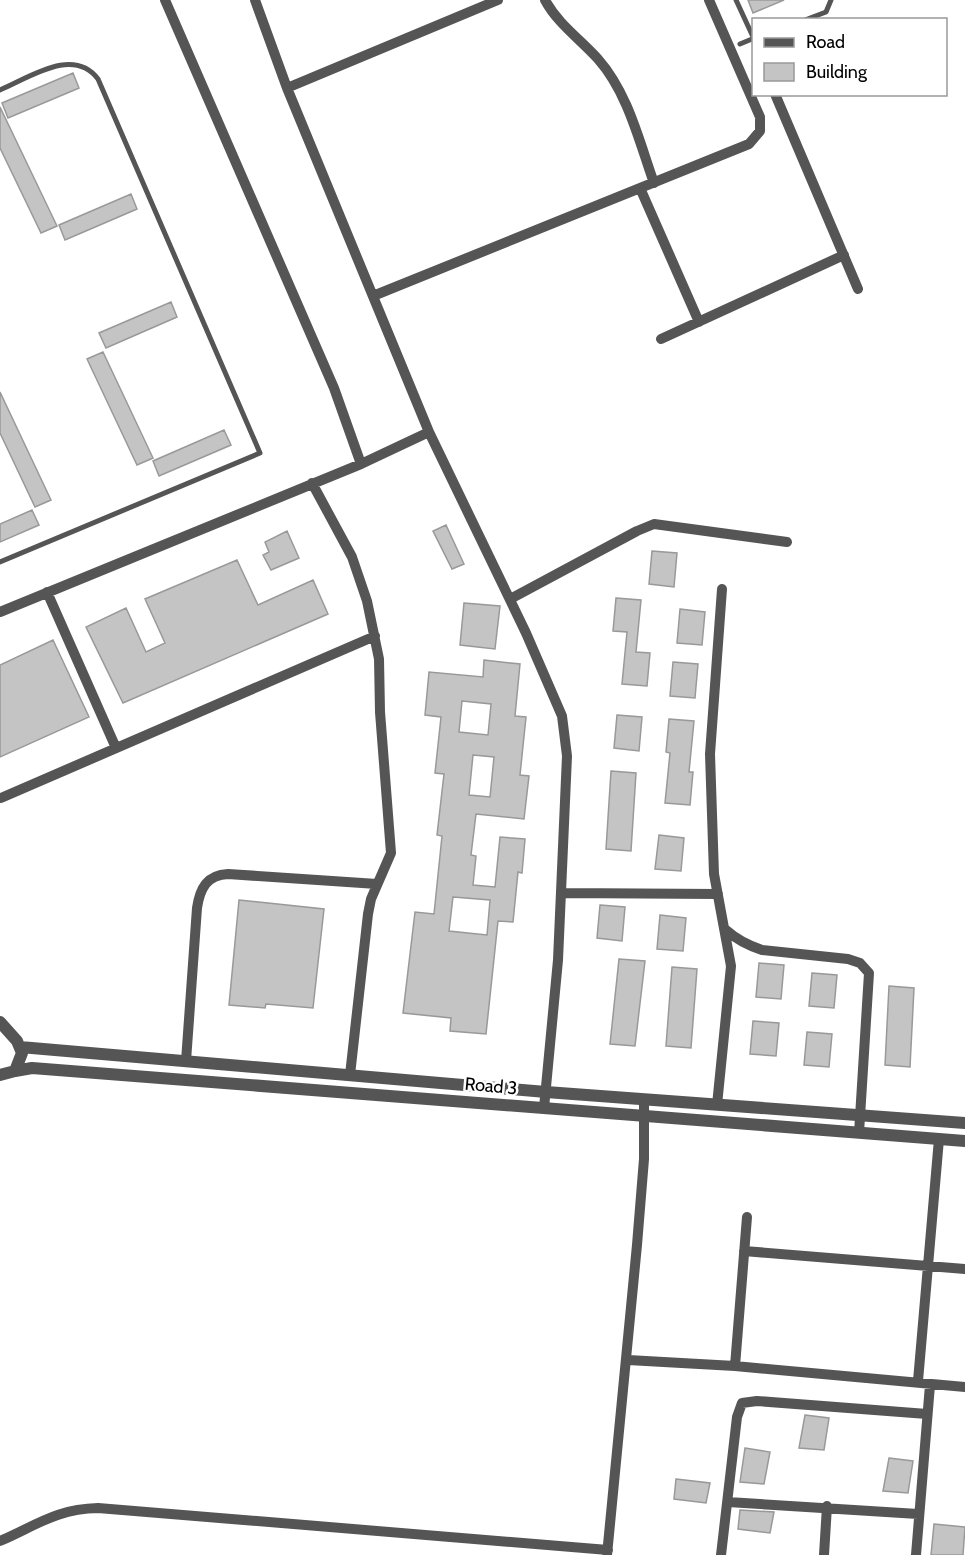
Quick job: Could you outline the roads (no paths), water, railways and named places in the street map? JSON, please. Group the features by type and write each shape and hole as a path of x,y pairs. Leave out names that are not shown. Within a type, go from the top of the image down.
{"street":[{"path":"165,0 334,388 361,464"},
{"path":"255,0 287,88 429,432 557,698 562,716 567,756 558,960 544,1108"},
{"path":"287,88 498,0"},
{"path":"545,0 561,22 599,60 623,97 654,183"},
{"path":"709,0 735,46 752,94"},
{"path":"373,296 748,144 760,131 760,117 753,96"},
{"path":"776,96 858,289"},
{"path":"640,188 699,322"},
{"path":"661,339 844,255"},
{"path":"0,612 361,464 429,432"},
{"path":"312,483 352,557 375,636 391,853 386,869 377,884 368,914 350,1075"},
{"path":"510,599 654,524 787,542"},
{"path":"717,1105 731,966 713,858 710,754 722,589"},
{"path":"47,592 116,748"},
{"path":"1,798 375,636"},
{"path":"186,1061 197,908 199,896 206,881 216,874 228,874 377,884"},
{"path":"561,893 718,894"},
{"path":"725,930 738,941 762,950 848,959 860,963 869,973 860,1133"},
{"path":"0,1022 22,1059 15,1071"},
{"name":"Road 3","path":"11,1040 186,1061 546,1092 965,1123"},
{"name":"Road 3","path":"0,1075 32,1068 965,1141"},
{"path":"0,1541 45,1519 74,1509 99,1508 607,1552 628,1360 644,1159 644,1099"},
{"path":"918,1381 939,1139"},
{"path":"735,1366 747,1217"},
{"path":"744,1251 965,1269"},
{"path":"628,1360 735,1366 965,1387"},
{"path":"916,1555 930,1384"},
{"path":"722,1555 737,1417 742,1403 757,1401 927,1414"},
{"path":"728,1502 827,1506 918,1514"},
{"path":"824,1555 827,1506"}],"lane":[{"path":"736,0 752,37"},
{"path":"810,18 826,12 831,0"},
{"path":"735,46 752,39"},
{"path":"0,90 68,63 85,66 98,79 260,453 0,562"}]}
